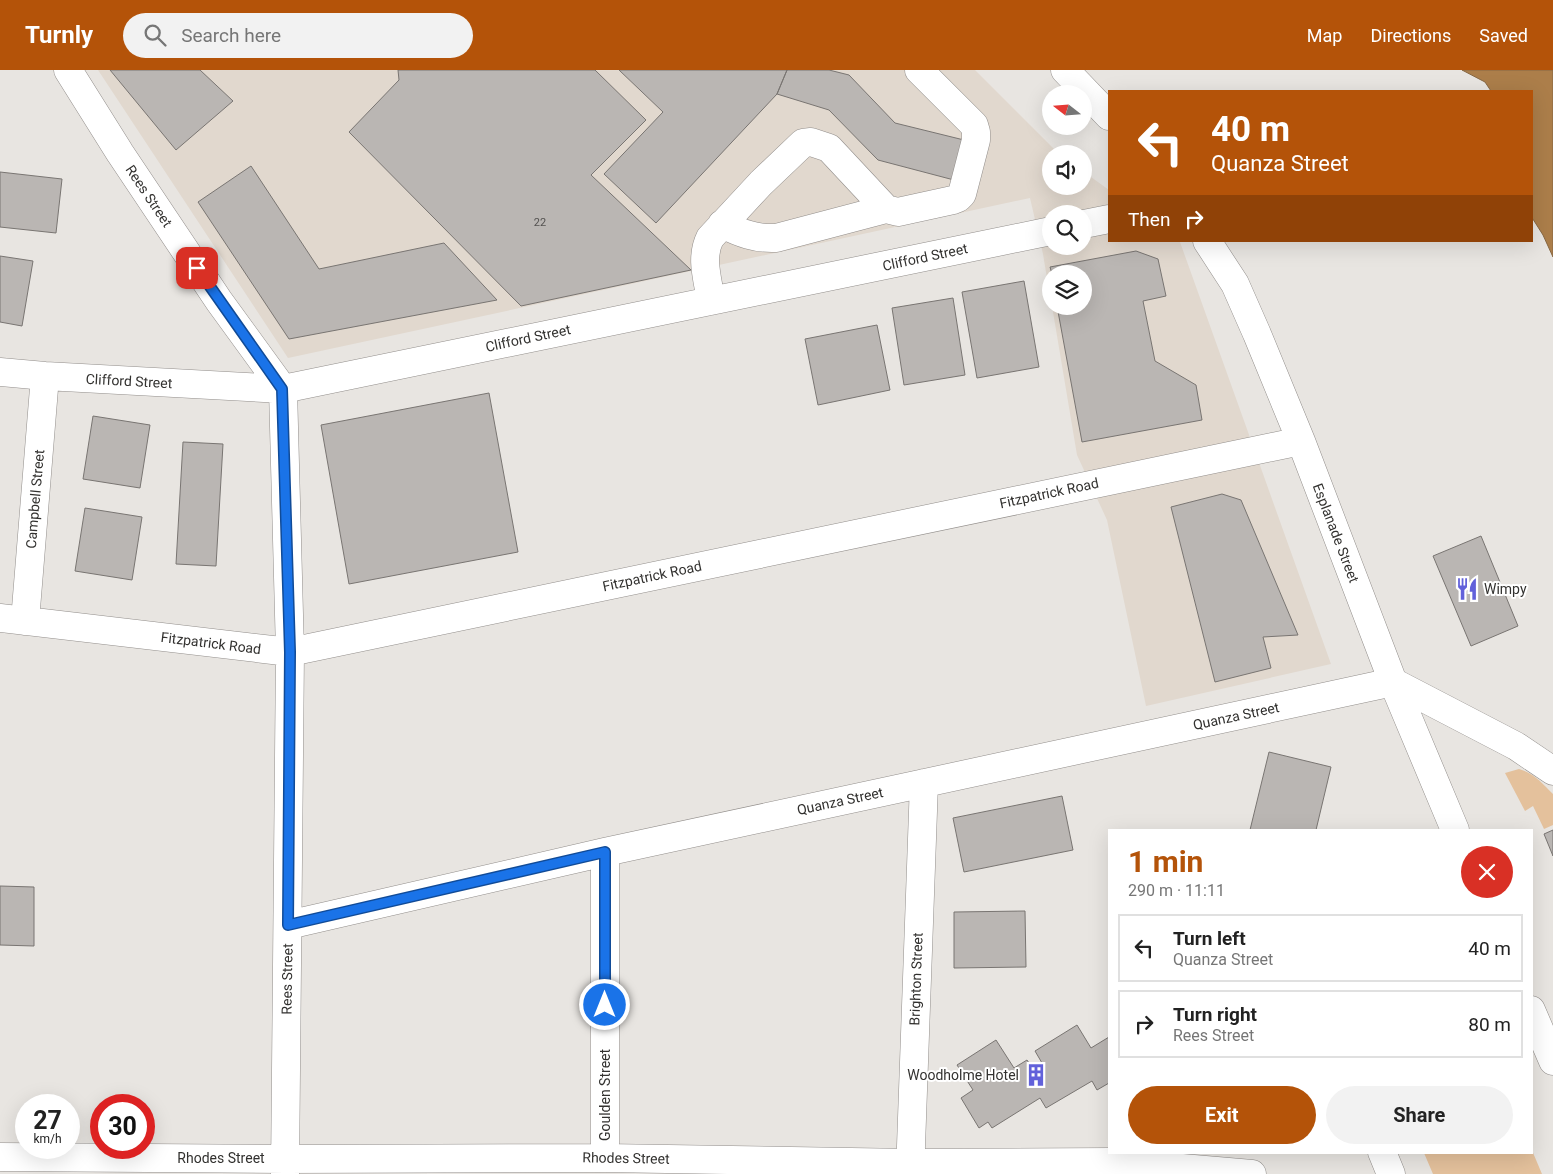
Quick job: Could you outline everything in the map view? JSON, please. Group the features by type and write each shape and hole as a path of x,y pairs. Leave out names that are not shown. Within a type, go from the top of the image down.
{"street":[{"name":"Rees Street","path":"68,70 126,162 219,301 282,389 290,652 285,1166"},
{"path":"722,224 753,236 776,238 886,209 898,212 958,198 962,194 976,140 974,125 919,70"},
{"path":"1065,70 1108,115"},
{"path":"711,300 704,258 710,238 803,143 812,142 829,148 886,209"},
{"path":"1092,222 1108,219"},
{"name":"Clifford Street","path":"0,372 282,389 1042,233"},
{"name":"Esplanade Street","path":"1209,242 1235,284 1257,334 1448,826"},
{"name":"Campbell Street","path":"13,620 44,376"},
{"name":"Fitzpatrick Road","path":"13,620 290,652 1300,441"},
{"path":"1393,682 1516,746 1553,771"},
{"name":"Quanza Street","path":"288,925 605,852 1393,682"},
{"name":"Brighton Street","path":"910,1169 924,783"},
{"name":"Goulden Street","path":"605,852 605,1158"},
{"path":"1533,1015 1553,1061"},
{"path":"1383,1154 1391,1174"},
{"name":"Rhodes Street","path":"0,1157 285,1166 605,1158 910,1169 1116,1163 1252,1174"}],"shaded area":[{"path":"98,70 975,70 1050,145 1042,145 1042,195 1092,195 1092,178 1108,189 1108,242 1180,242 1331,664 1146,706 1107,520 1077,455 1054,315 1092,315 1092,265 1045,265 1043,255 1092,255 1092,205 1042,205 1042,250 1030,198 288,358"},
{"path":"1462,70 1553,70 1553,257 1533,219 1533,90 1490,90 1485,82"},
{"path":"1519,769 1533,776 1553,794 1553,825 1544,829 1533,806 1525,811 1505,773"},
{"path":"1533,1153 1542,1174 1433,1174 1424,1154"}],"building":[{"path":"110,70 200,70 233,101 176,150"},
{"path":"398,70 595,70 646,120 591,175 691,270 521,306 349,132 399,80"},
{"path":"619,70 787,70 777,94 656,223 604,174 663,112"},
{"path":"787,70 829,70 849,75 895,123 964,140 954,180 878,160 829,110 777,94"},
{"path":"251,166 319,269 444,243 497,300 289,339 198,202"},
{"path":"0,172 62,179 56,233 0,227"},
{"path":"1136,251 1158,259 1166,296 1143,301 1155,361 1196,385 1202,420 1082,442 1059,315 1092,315 1092,265 1061,265"},
{"path":"0,256 33,261 22,326 0,322"},
{"path":"1024,281 1039,367 977,378 962,292"},
{"path":"953,298 965,375 904,385 892,308"},
{"path":"877,325 890,390 818,405 805,339"},
{"path":"489,393 518,552 349,584 321,425"},
{"path":"93,416 150,425 140,488 83,479"},
{"path":"183,442 223,444 216,566 176,564"},
{"path":"1222,494 1241,500 1298,635 1263,637 1271,668 1215,682 1171,507"},
{"path":"85,508 142,517 132,580 75,571"},
{"path":"1481,536 1518,626 1471,646 1433,556"},
{"path":"1269,752 1331,767 1316,829 1250,829"},
{"path":"1062,796 1073,850 964,872 953,818"},
{"path":"1553,830 1553,856 1544,834"},
{"path":"0,886 34,887 34,946 0,945"},
{"path":"1025,911 1026,967 954,968 954,912"},
{"name":"Woodholme Hotel","path":"1077,1025 1091,1048 1108,1038 1108,1084 1097,1090 1092,1081 1046,1108 1040,1098 992,1128 988,1122 979,1128 961,1098 973,1090 957,1065 996,1040 1014,1068 1027,1060 1033,1069 1042,1063 1035,1051"}],"place":[{"name":"Wimpy","path":"1467,589"},
{"name":"Woodholme Hotel","path":"1036,1075"}],"route":[{"path":"197,268 282,389 290,652 288,925 605,852 605,1005"}]}
